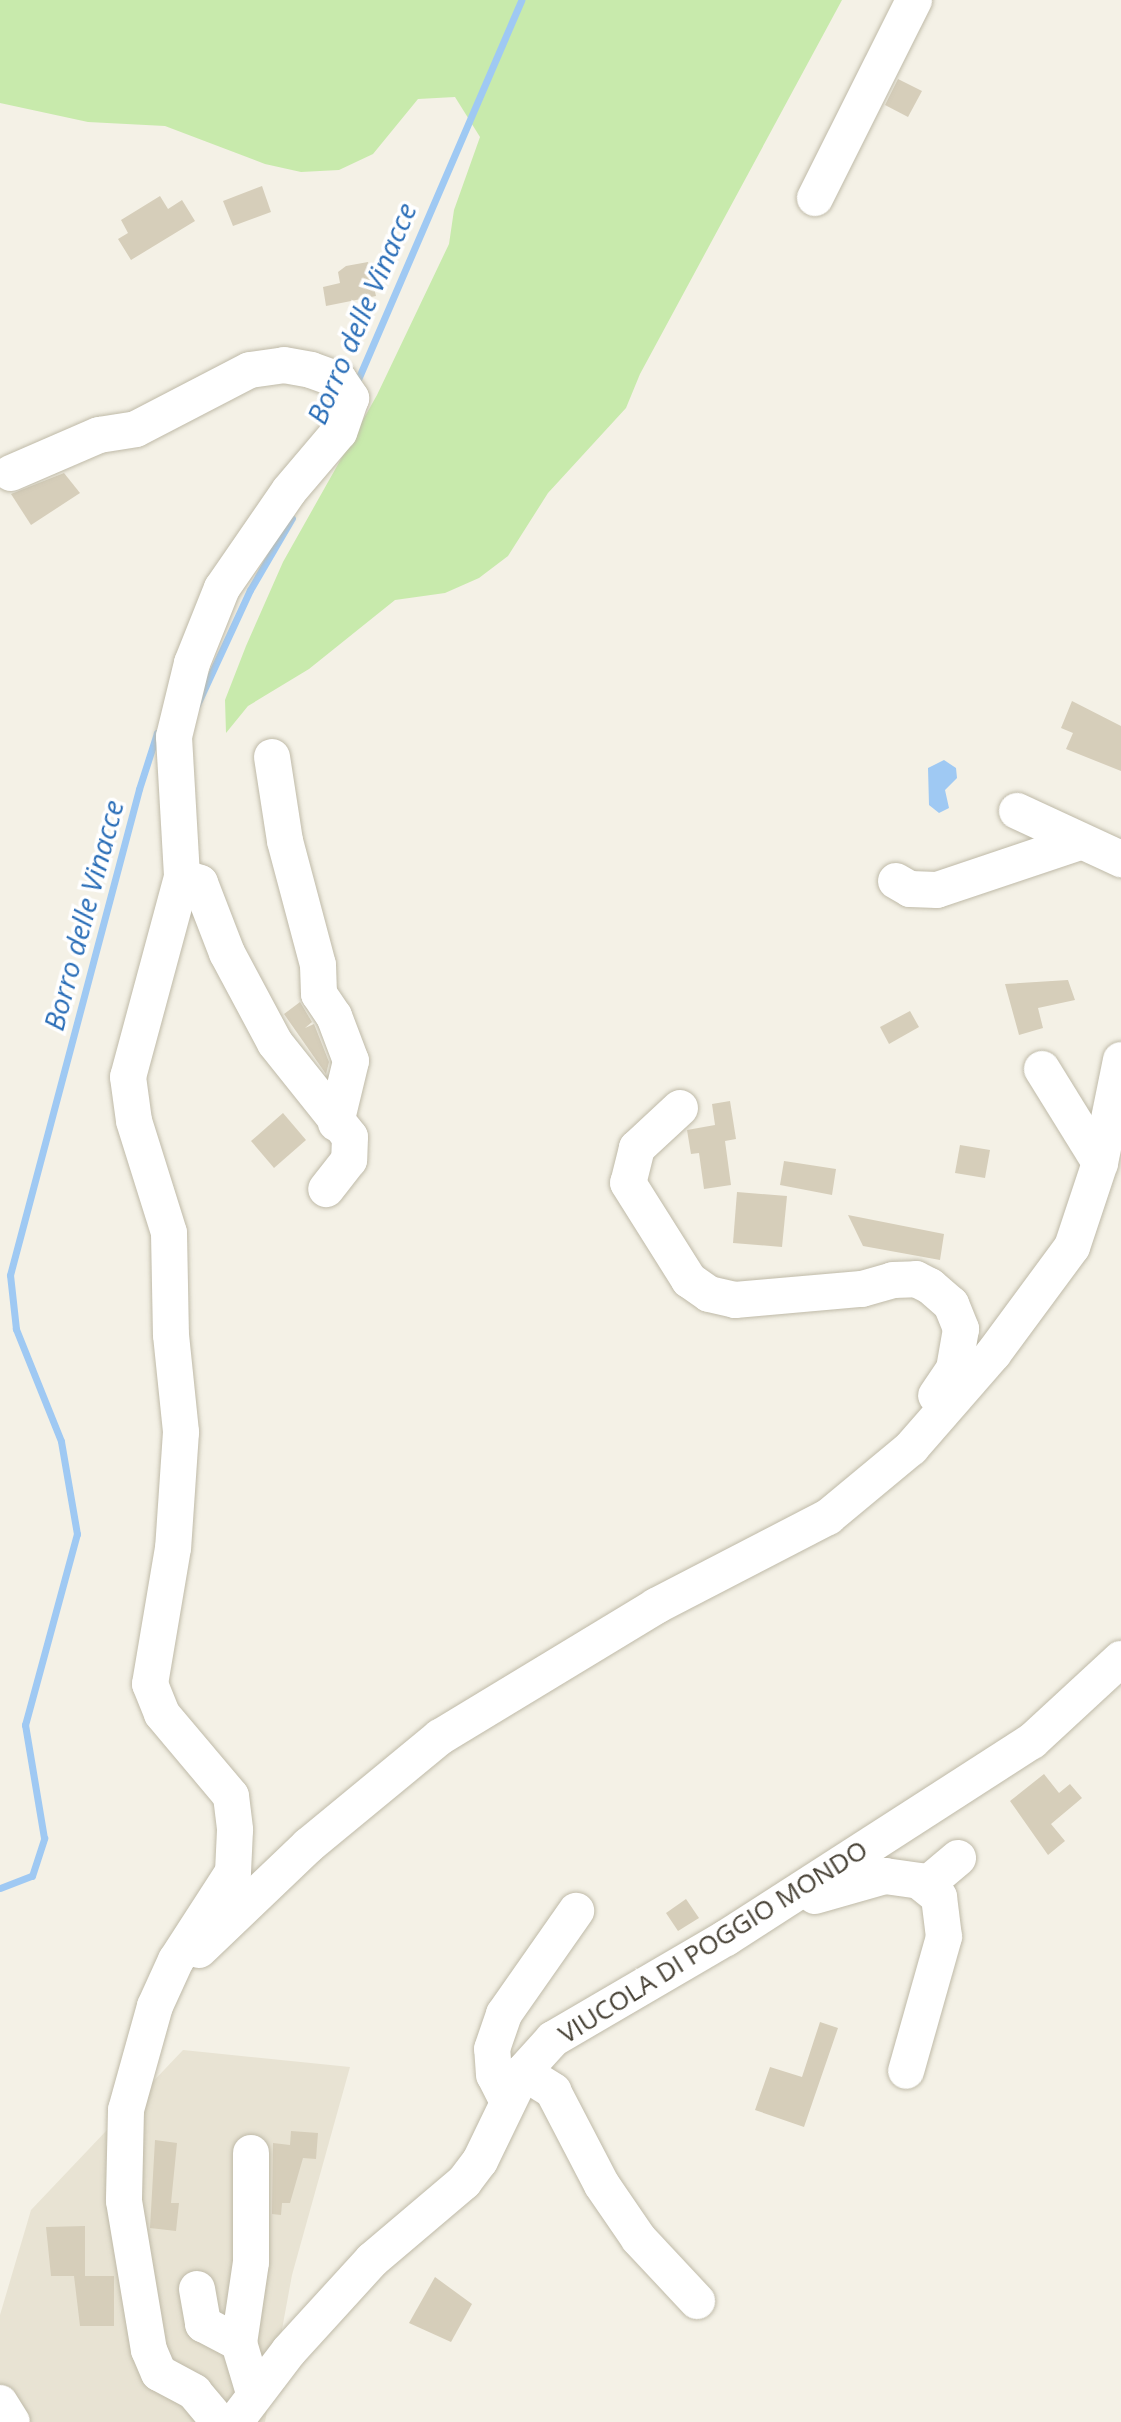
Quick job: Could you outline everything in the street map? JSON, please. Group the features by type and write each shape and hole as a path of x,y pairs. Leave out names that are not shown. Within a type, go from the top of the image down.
{"street":[{"path":"815,198 914,0"},
{"path":"11,473 99,435 136,429 250,370 284,365 311,370 339,380 351,398 339,432 289,491 222,588 192,663 174,737 182,877 128,1077 134,1121 169,1233 171,1335 181,1432 173,1548 150,1684 162,1714 231,1796 235,1830 233,1872 165,1982 126,2110 124,2201 149,2350 159,2373 194,2392 219,2422"},
{"path":"272,757 285,841 318,965 319,994 334,1016 351,1061 336,1123"},
{"path":"1017,811 1121,859"},
{"path":"896,881 910,889 937,890 1080,842"},
{"path":"182,877 200,883 227,953 275,1043 350,1137 349,1160 326,1189"},
{"path":"165,1982 309,1845 440,1737 656,1606 828,1517 911,1448 993,1354 1072,1247 1100,1163 1121,1060"},
{"path":"1042,1069 1100,1163"},
{"path":"680,1108 637,1148 628,1183 651,1225 698,1288 735,1300 862,1289 916,1279 943,1295 957,1314 961,1343 948,1380 894,1449 828,1517"},
{"name":"VIUCOLA DI POGGIO MONDO","path":"244,2408 372,2260 464,2182 516,2087 553,2039 744,1926 1032,1741 1121,1659"},
{"path":"926,1885 958,1858"},
{"path":"744,1926 867,1879 903,1877 926,1885 944,1905 944,1937 906,2071"},
{"path":"576,1911 504,2014 492,2049 494,2075 516,2087 553,2091 624,2218 697,2301"},
{"path":"244,2408 239,2343 251,2262 251,2153"},
{"path":"197,2289 203,2324 239,2343"},
{"path":"0,2403 12,2422"}],"shaded area":[{"path":"183,2050 350,2067 292,2275 265,2422 0,2422 0,2315 31,2210"}],"green space":[{"path":"0,0 842,0 640,374 626,408 548,493 508,556 479,578 445,593 395,600 309,669 248,706 226,733 225,700 246,646 283,562 377,395 449,244 454,210 480,137 455,97 418,99 373,154 339,170 301,172 265,164 165,126 88,122 0,103"}],"water":[{"path":"944,760 956,768 957,778 945,790 949,808 939,813 929,805 928,768"}],"building":[{"path":"898,79 922,91 908,117 885,105"},
{"path":"262,186 271,212 233,226 223,201"},
{"path":"160,196 168,209 182,200 195,221 131,260 118,239 128,233 121,220"},
{"path":"368,262 376,296 326,306 323,287 340,283 338,272 346,266"},
{"path":"64,473 80,493 31,525 11,494"},
{"path":"1072,701 1121,726 1121,771 1066,749 1073,733 1061,728"},
{"path":"1068,980 1075,1000 1038,1008 1043,1028 1019,1035 1005,984"},
{"path":"300,1002 312,1022 305,1028 314,1024 329,1062 326,1074 284,1014"},
{"path":"910,1011 919,1027 889,1044 880,1027"},
{"path":"730,1101 736,1139 725,1141 731,1185 704,1189 699,1153 691,1154 687,1130 715,1125 712,1104"},
{"path":"283,1113 306,1140 274,1168 251,1141"},
{"path":"960,1145 990,1150 985,1178 955,1173"},
{"path":"784,1161 836,1169 832,1195 780,1185"},
{"path":"737,1192 787,1196 782,1247 733,1243"},
{"path":"848,1215 944,1234 940,1260 863,1246"},
{"path":"1044,1774 1059,1793 1070,1784 1082,1798 1051,1824 1065,1841 1048,1855 1010,1801"},
{"path":"686,1899 699,1918 678,1931 666,1913"},
{"path":"820,2022 838,2028 804,2127 755,2110 770,2067 802,2077"},
{"path":"291,2131 318,2133 316,2159 303,2158 290,2203 282,2203 281,2215 272,2214 273,2143 290,2145"},
{"path":"155,2140 177,2143 171,2203 179,2203 176,2231 150,2228"},
{"path":"85,2226 85,2276 114,2276 114,2326 80,2326 74,2276 51,2276 46,2227"},
{"path":"435,2277 472,2304 451,2342 409,2323"}],"waterway":[{"name":"Borro delle Vinacce","path":"356,384 521,0"},
{"name":"Borro delle Vinacce","path":"195,709 250,590 292,518"},
{"name":"Borro delle Vinacce","path":"0,1888 32,1876 44,1838 25,1725 77,1534 61,1441 16,1329 10,1275 139,789 157,733 164,728"}]}
